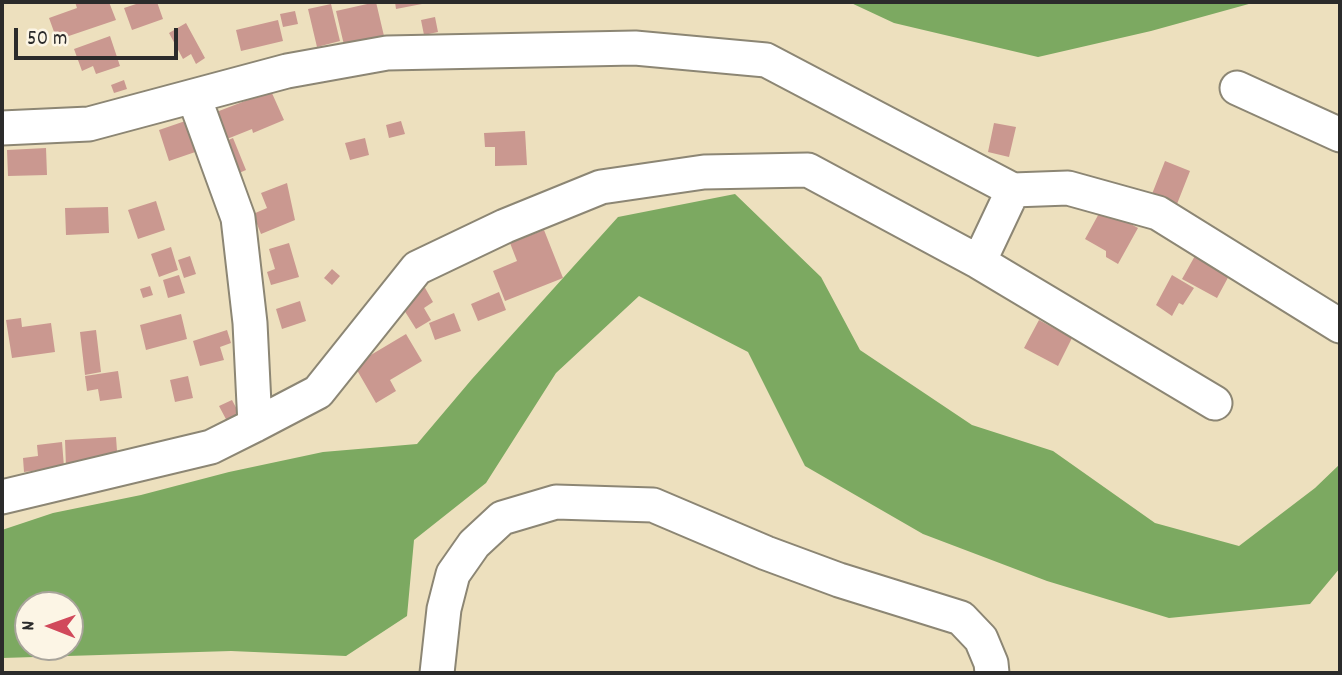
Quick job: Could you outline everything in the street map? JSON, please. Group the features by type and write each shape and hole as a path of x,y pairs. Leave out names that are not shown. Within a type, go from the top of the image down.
{"street":[{"path":"2,128 89,124 287,71 387,53 635,48 766,60 1013,190 1068,188 1158,213 1340,326"},
{"path":"1237,88 1340,135"},
{"path":"194,97 238,218 250,323 255,425"},
{"path":"2,497 211,447 318,392 417,268 505,226 601,187 704,172 808,170 979,262 1215,403"},
{"path":"979,262 1013,190"},
{"path":"437,673 444,610 453,574 474,544 502,518 556,502 653,505 766,553 839,580 961,618 981,639 991,663 992,673"}],"green space":[{"path":"849,2 1256,2 1151,31 1038,57 894,23"},
{"path":"735,194 821,277 860,350 972,425 1053,451 1155,523 1239,546 1315,488 1340,464 1340,568 1310,604 1169,618 1047,581 923,534 805,466 748,352 639,296 556,373 486,483 414,540 407,616 346,656 231,651 84,655 84,591 14,591 14,658 2,658 2,530 53,513 323,452 417,444 618,217"}],"building":[{"path":"75,2 109,2 116,20 57,40 49,18 77,8"},
{"path":"142,2 157,2 163,19 132,30 124,8"},
{"path":"376,2 384,36 344,45 336,11"},
{"path":"395,2 421,2 422,4 396,9"},
{"path":"331,4 340,41 317,47 308,9"},
{"path":"295,11 298,24 283,27 280,14"},
{"path":"435,17 438,32 424,35 421,20"},
{"path":"278,20 283,41 241,51 236,30"},
{"path":"186,23 205,58 196,64 191,54 183,59 169,33"},
{"path":"110,36 120,66 96,74 93,66 82,71 74,49"},
{"path":"124,80 127,89 114,93 111,85"},
{"path":"271,91 284,120 253,133 252,129 217,143 206,116"},
{"path":"194,118 204,149 169,161 159,130"},
{"path":"401,121 405,134 389,138 386,125"},
{"path":"994,123 1016,127 1009,157 988,152"},
{"path":"525,131 527,165 495,166 495,147 485,147 484,133"},
{"path":"233,138 246,170 232,176 219,144"},
{"path":"365,138 369,155 350,160 345,143"},
{"path":"46,148 47,175 8,176 7,150"},
{"path":"1165,161 1190,171 1177,204 1152,194"},
{"path":"287,183 295,220 261,234 253,214 267,208 261,193"},
{"path":"156,201 165,230 138,239 128,210"},
{"path":"108,207 109,233 66,235 65,208"},
{"path":"1102,208 1138,228 1118,264 1106,257 1106,251 1085,239"},
{"path":"544,230 563,278 505,301 493,271 517,261 510,243"},
{"path":"289,243 299,277 271,285 267,272 275,269 269,249"},
{"path":"171,247 178,270 159,277 151,254"},
{"path":"1196,254 1231,272 1217,298 1182,279"},
{"path":"190,256 196,274 184,278 178,260"},
{"path":"332,269 340,276 332,285 324,278"},
{"path":"179,275 185,293 168,298 163,280"},
{"path":"1172,275 1194,288 1183,305 1179,303 1172,316 1156,305"},
{"path":"150,286 153,295 143,298 140,289"},
{"path":"424,286 433,302 424,308 431,320 416,329 399,302"},
{"path":"499,292 506,310 478,321 471,304"},
{"path":"300,301 306,321 282,329 276,309"},
{"path":"454,313 461,331 435,340 429,323"},
{"path":"181,314 187,339 146,350 140,325"},
{"path":"21,318 22,327 51,323 55,352 12,358 6,320"},
{"path":"1039,320 1072,338 1058,366 1024,348"},
{"path":"96,330 101,372 85,375 80,332"},
{"path":"227,330 231,343 220,347 224,360 200,366 193,341"},
{"path":"406,334 422,361 390,380 396,391 376,403 354,365"},
{"path":"118,371 122,398 100,401 98,389 87,391 85,376"},
{"path":"188,376 193,398 175,402 170,380"},
{"path":"232,400 241,417 228,423 219,406"},
{"path":"116,437 118,465 66,467 65,440"},
{"path":"62,442 64,467 24,472 23,458 38,456 37,445"}]}
